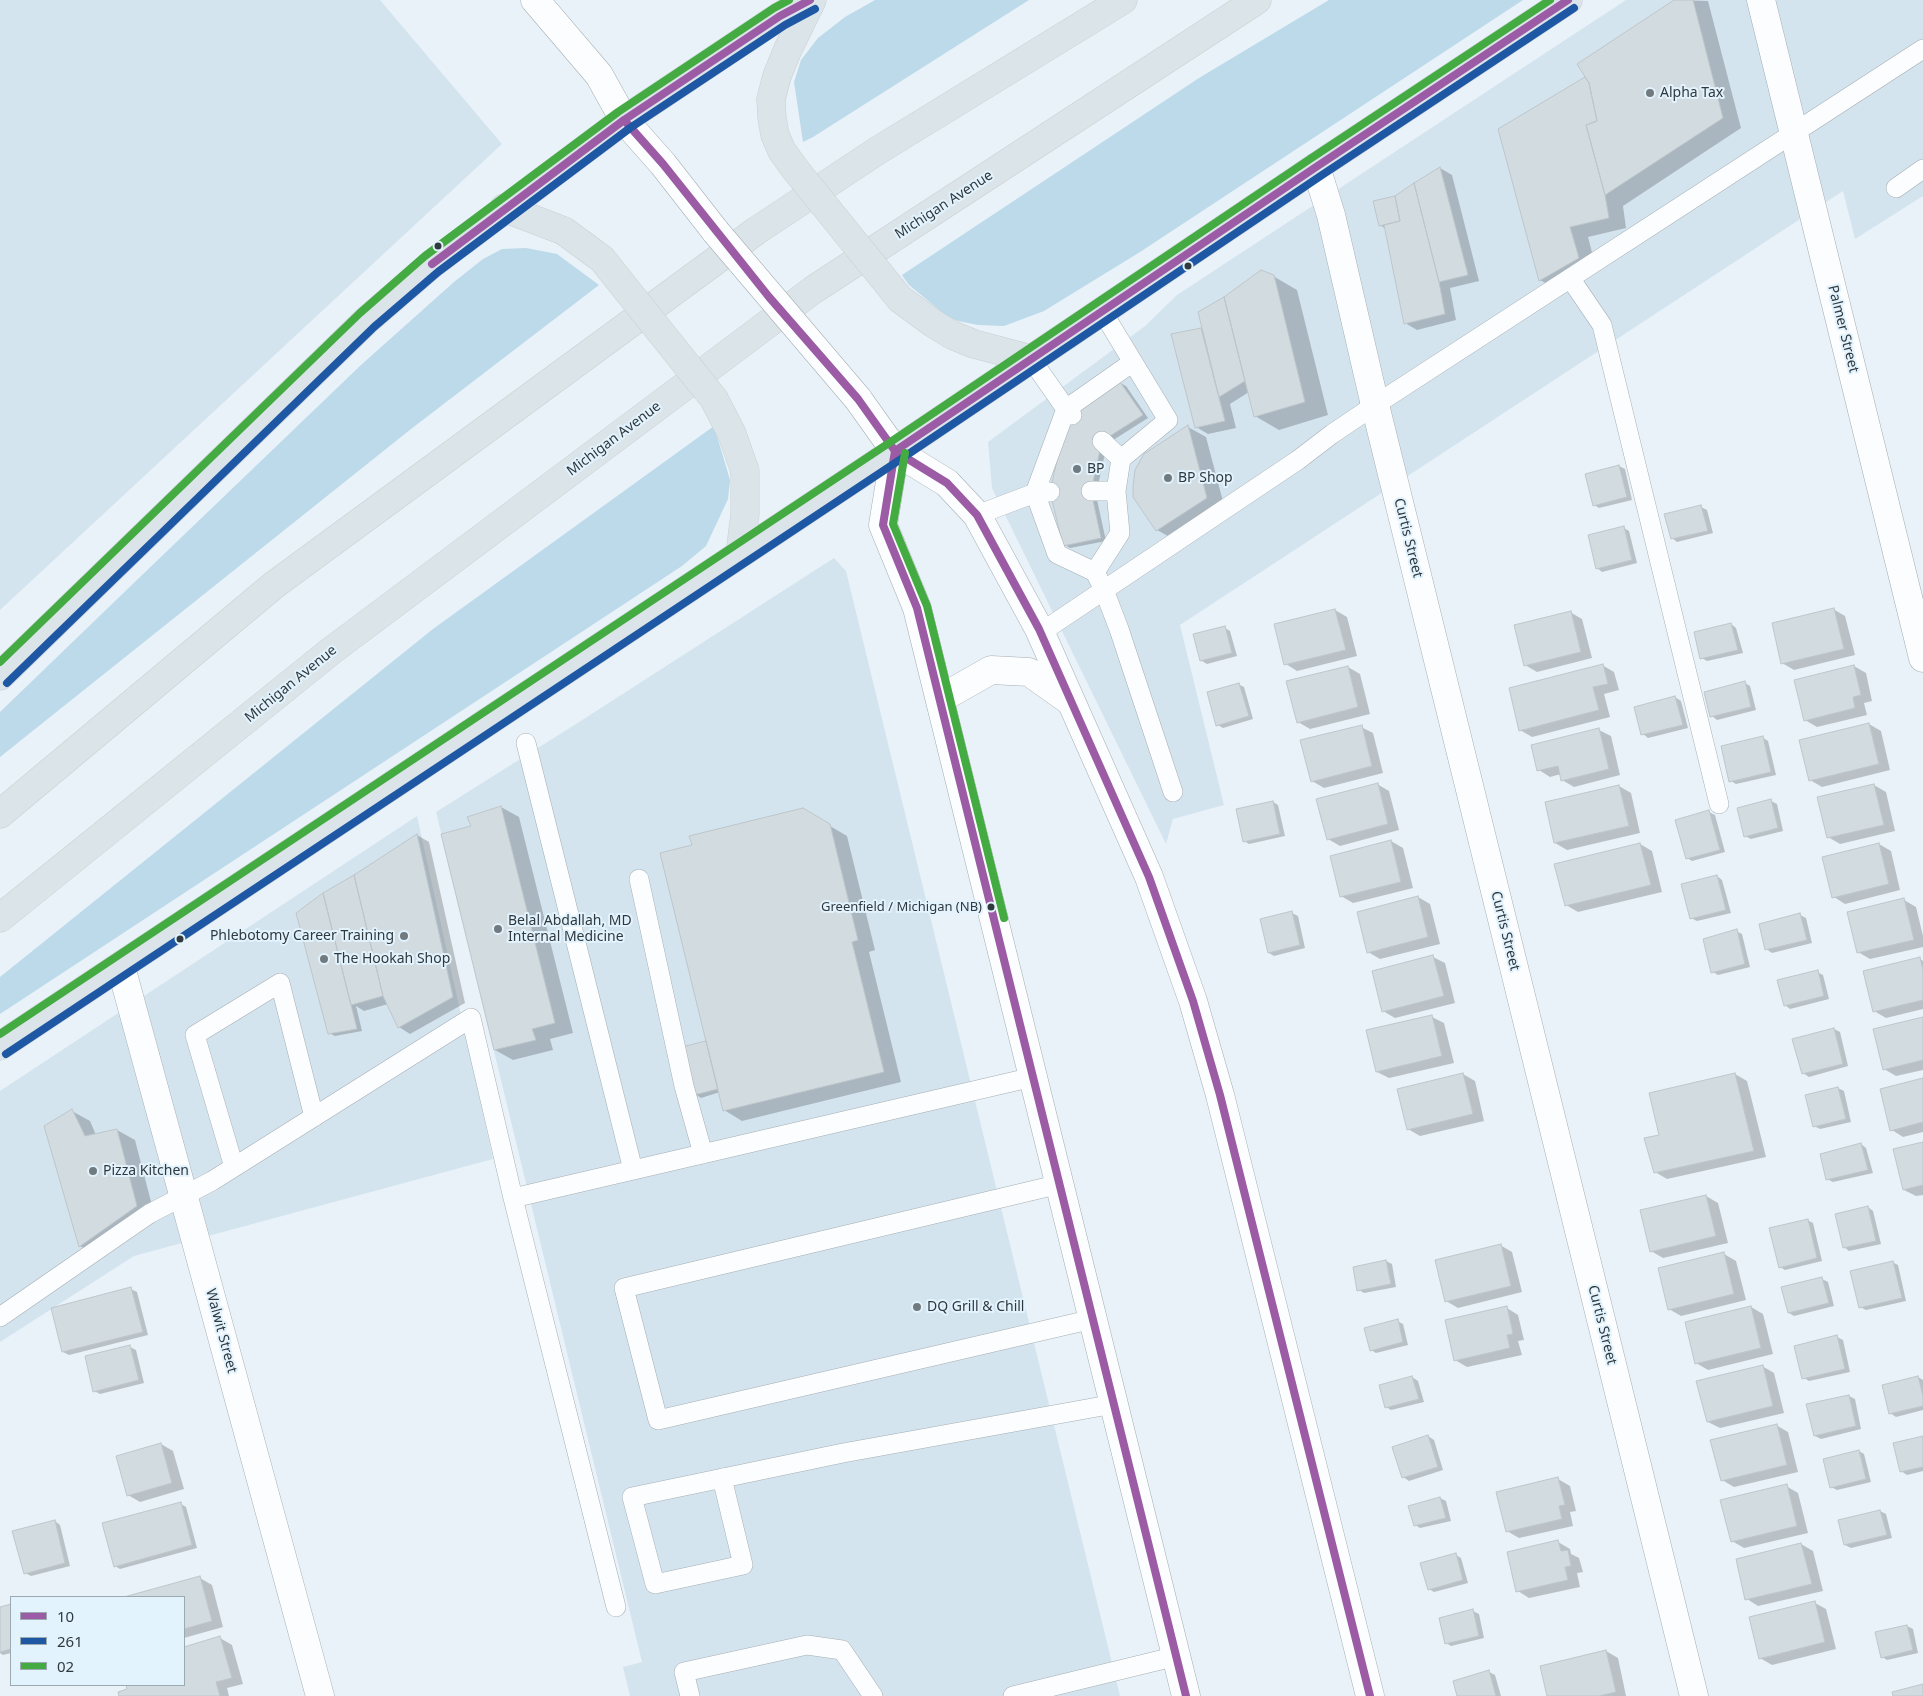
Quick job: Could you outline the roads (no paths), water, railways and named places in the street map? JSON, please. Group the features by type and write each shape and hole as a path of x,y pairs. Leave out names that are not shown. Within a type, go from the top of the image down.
{"main road":[{"path":"535,0 599,75 624,120 663,164 751,275 858,399 895,450 947,484 977,515 1040,633 1150,877 1193,1000 1223,1105 1370,1696"},
{"path":"0,676 367,320 432,264 504,208 624,120 780,16 811,0"},
{"path":"811,0 777,76 772,99 772,118 775,135 782,151 900,299 952,335 974,344 1031,359"},
{"path":"0,814 274,585 756,231 878,151 1123,0"},
{"name":"Michigan Avenue","path":"0,918 331,651 813,290 1256,0"},
{"path":"0,1046 1568,0"},
{"name":"Palmer Street","path":"1762,0 1923,658"},
{"name":"Curtis Street","path":"1316,167 1331,215 1375,405 1694,1696"},
{"path":"504,208 564,231 602,259 714,399 732,434 744,470 745,514 740,554"},
{"path":"895,450 883,525 916,608 940,699 1186,1696"},
{"path":"940,699 990,670 1029,672 1071,702"},
{"name":"Walwit Street","path":"121,967 320,1696"}],"lane":[{"path":"1040,633 1298,460 1375,405 1923,49"},
{"path":"1896,188 1923,169"},
{"path":"1570,278 1602,325 1719,804"},
{"path":"1095,572 1120,533 1116,491 1121,459 1168,420 1102,311"},
{"path":"1031,359 1069,412"},
{"path":"1133,362 1069,412 1042,493 1057,554 1095,572 1104,590 1119,629 1173,792"},
{"path":"1102,441 1121,459"},
{"path":"1091,491 1116,491"},
{"path":"977,515 1042,493"},
{"path":"526,743 633,1170"},
{"path":"639,879 684,1086 703,1154"},
{"path":"234,1167 195,1035 280,983 314,1117"},
{"path":"0,1316 149,1214 234,1167 471,1018 513,1198 616,1607"},
{"path":"513,1198 1033,1077"},
{"path":"1060,1184 624,1288 658,1420 1093,1319"},
{"path":"722,1478 743,1565 655,1584 632,1497 843,1452 1114,1404"},
{"path":"690,1696 684,1672 807,1645 842,1650 873,1696"},
{"path":"1013,1696 1176,1656"}],"place":[{"name":"Alpha Tax","path":"1650,93"},
{"name":"BP","path":"1077,469"},
{"name":"BP Shop","path":"1168,478"},
{"name":"Greenfield / Michigan (NB)","path":"991,907"},
{"name":"Belal Abdallah, MD Internal Medicine","path":"498,929"},
{"name":"Phlebotomy Career Training","path":"404,936"},
{"name":"The Hookah Shop","path":"324,959"},
{"name":"Pizza Kitchen","path":"93,1171"},
{"name":"DQ Grill & Chill","path":"917,1307"}]}
